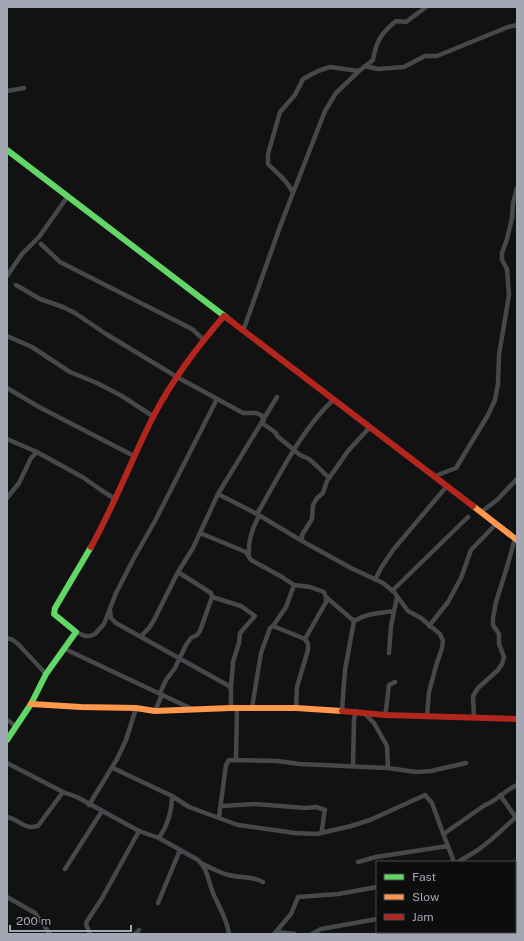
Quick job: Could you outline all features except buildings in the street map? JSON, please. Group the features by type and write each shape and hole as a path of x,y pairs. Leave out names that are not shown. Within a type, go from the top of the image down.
{"street":[{"path":"244,331 281,224 325,111 336,93 373,60 375,47 384,30 396,21 406,22 426,7"},
{"path":"365,66 378,69 404,66 425,56 437,56 503,29 517,25"},
{"path":"293,193 284,178 268,164 268,154 280,112 295,95 303,80 318,71 330,67 359,71"},
{"path":"7,91 24,88"},
{"path":"7,150 516,539 496,602 493,618 493,626 499,634 499,644 504,657 498,670 478,688 473,696 474,717"},
{"path":"435,476 456,468 488,415 495,400 509,289 508,269 502,260 502,254 512,218 513,203 517,188"},
{"path":"7,276 22,254 39,237 68,196"},
{"path":"41,244 60,262 192,329 204,340"},
{"path":"16,285 40,299 75,313 106,334 177,377 243,413 261,415 263,421 276,432 277,436 318,467 329,478"},
{"path":"217,399 158,516 116,593 104,624 95,634 90,636 85,636 76,632 54,614 55,608 97,536 134,456 177,377 224,316"},
{"path":"7,336 32,346 70,372 97,383 122,396 154,417"},
{"path":"7,388 39,407 134,456"},
{"path":"141,636 154,620 178,572 193,548 218,494 277,397"},
{"path":"249,556 249,548 258,515 295,450 313,422 334,400"},
{"path":"302,541 302,536 312,519 313,505 317,498 323,493 327,481 348,451 370,427"},
{"path":"7,439 37,452 84,478 115,498"},
{"path":"7,498 19,483 31,458 37,452"},
{"path":"481,512 497,500 517,479"},
{"path":"376,580 381,568 393,550 447,486"},
{"path":"218,494 351,568 383,583 392,591 408,611 421,618 440,634 443,641 442,648 429,692 427,716"},
{"path":"392,591 468,517"},
{"path":"429,626 448,602 461,578 471,550 496,524"},
{"path":"200,533 246,552 251,560 256,564 294,585 310,587 324,592 326,597 354,621"},
{"path":"178,572 211,593 212,597 241,606 255,616 240,633 233,662 231,689 234,708 236,759"},
{"path":"252,708 261,653 270,628 286,607 294,585"},
{"path":"155,711 161,697 160,693 186,644 200,631 212,597"},
{"path":"305,639 326,602 326,597"},
{"path":"389,653 391,626 397,597"},
{"path":"342,710 345,670 354,621 371,613 394,610"},
{"path":"110,611 111,618 116,623 225,683 230,686 231,689"},
{"path":"104,624 116,623"},
{"path":"273,626 305,639 308,644 308,650 297,687 296,708"},
{"path":"7,740 31,704 46,674 76,632"},
{"path":"7,638 13,640 46,674"},
{"path":"65,649 194,710"},
{"path":"385,715 389,685 395,682"},
{"path":"31,704 136,708 155,711 234,708 296,708 360,711 385,715 517,719"},
{"path":"89,805 113,768 126,740 136,708"},
{"path":"353,766 354,719 360,711"},
{"path":"360,711 374,723 387,746 388,768"},
{"path":"7,720 16,726"},
{"path":"219,817 226,765 229,760 277,761 300,764 388,768 416,772 431,771 466,763"},
{"path":"7,763 63,792 77,797 89,805 139,831 159,838 203,864 228,875 259,879 263,882"},
{"path":"113,768 172,796 189,807 238,825 295,833 321,833 370,820 425,795 432,803 454,861"},
{"path":"444,836 445,833 453,826 484,805 491,803 508,789 517,785"},
{"path":"7,817 12,818 26,827 31,828 38,826 63,792"},
{"path":"460,861 478,850 516,818 500,795"},
{"path":"159,838 170,817 172,796"},
{"path":"221,806 255,804 306,808 316,807 325,810 322,819 321,833"},
{"path":"64,869 102,811"},
{"path":"90,934 86,924 87,921 101,900 139,831"},
{"path":"358,862 376,856 448,846"},
{"path":"158,903 180,850"},
{"path":"203,864 228,926 229,934"},
{"path":"275,933 291,914 298,897 333,895 376,887"},
{"path":"7,897 35,914 50,934"},
{"path":"312,934 321,929 376,919"},
{"path":"275,933 295,934"}],"traffic: fast":[{"path":"7,150 227,318"},
{"path":"7,740 31,704 46,674 76,632 54,614 55,608 91,547"}],"traffic: slow":[{"path":"473,506 517,540"},
{"path":"31,704 136,708 155,711 231,708 296,708 342,711"}],"traffic: jam":[{"path":"91,547 161,402 204,339 224,316"},
{"path":"227,318 473,506"},
{"path":"342,711 385,715 517,719"}]}
